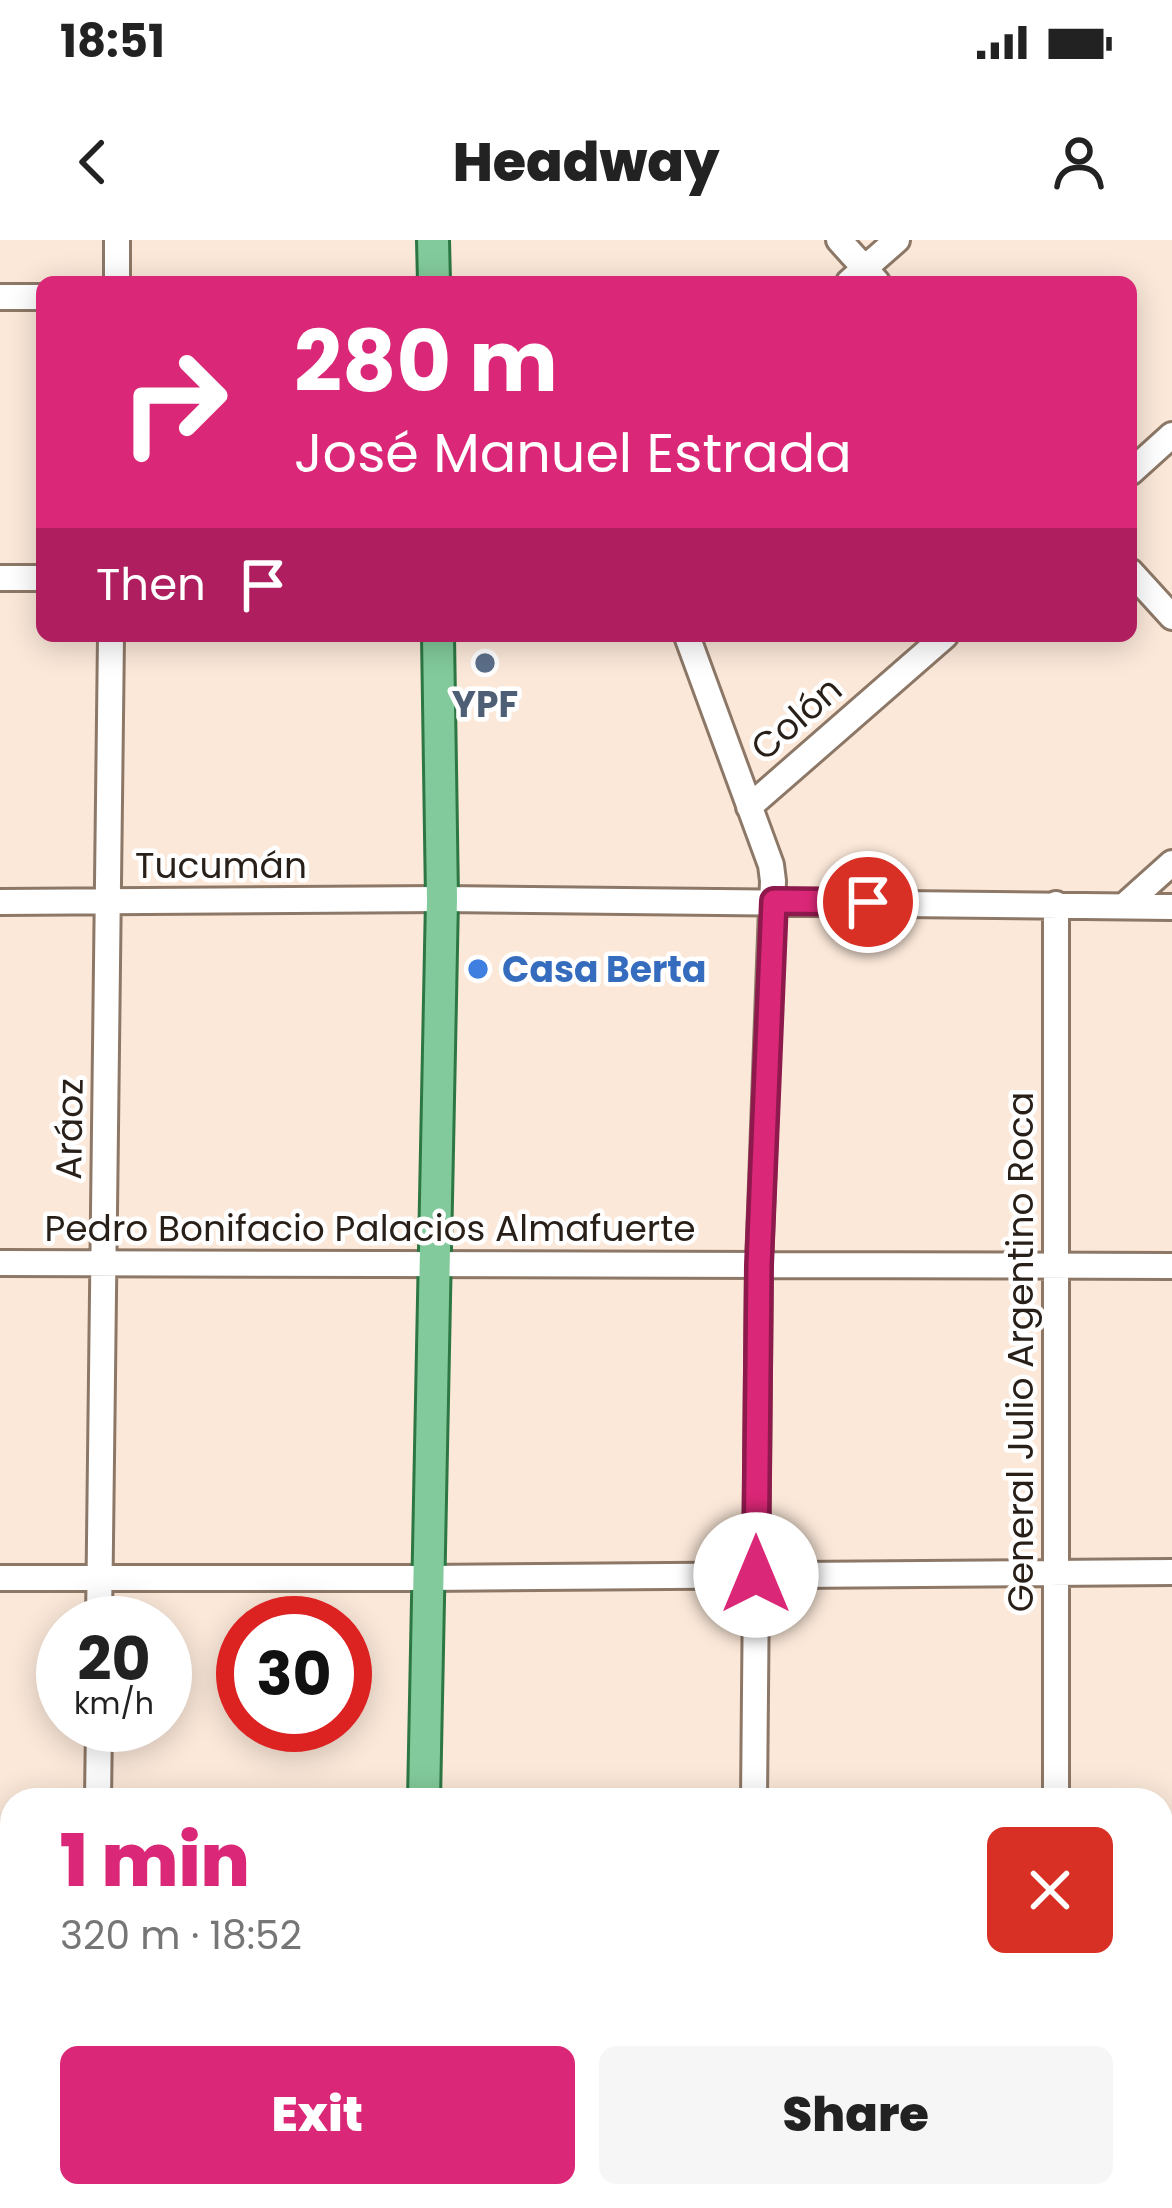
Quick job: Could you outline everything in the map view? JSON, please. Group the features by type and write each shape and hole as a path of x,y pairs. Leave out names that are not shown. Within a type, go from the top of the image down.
{"main road":[{"path":"434,240 434,276"},
{"path":"424,1788 442,899 442,642"}],"street":[{"path":"117,240 117,276"},
{"path":"839,240 863,276"},
{"path":"865,276 897,240"},
{"path":"0,297 36,298"},
{"path":"1137,467 1172,435"},
{"path":"0,578 36,578"},
{"path":"1137,579 1172,617"},
{"name":"Aráoz","path":"99,1596 111,642"},
{"path":"689,642 771,866 774,901 759,1265 754,1788"},
{"name":"Colón","path":"749,807 937,642"},
{"path":"1124,906 1172,862"},
{"name":"Tucumán","path":"0,902 442,899 1172,907"},
{"name":"General Julio Argentino Roca","path":"1056,904 1056,1788"},
{"name":"Pedro Bonifacio Palacios Almafuerte","path":"0,1263 1172,1266"},
{"path":"0,1579 1172,1572"},
{"path":"98,1752 98,1788"}],"place":[{"name":"YPF","path":"485,663"},
{"name":"Casa Berta","path":"478,969"}],"route":[{"path":"756,1575 759,1265 774,901 868,902"}]}
